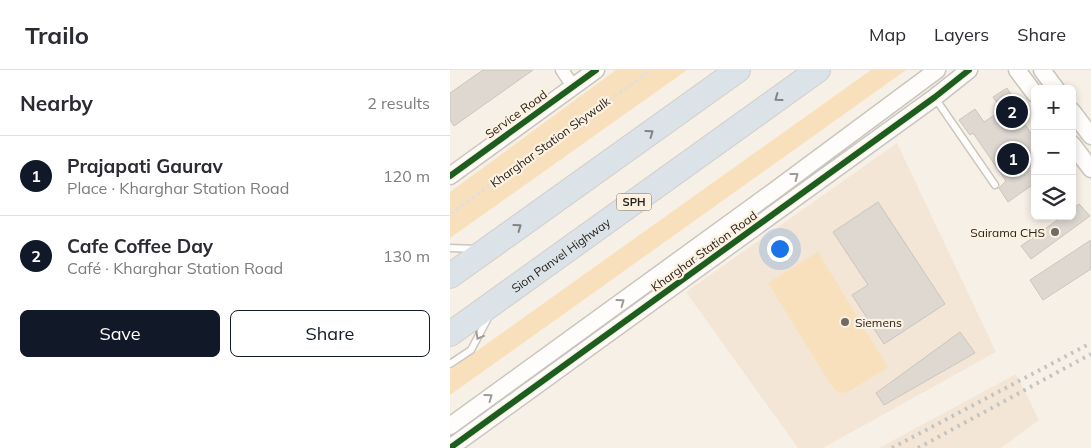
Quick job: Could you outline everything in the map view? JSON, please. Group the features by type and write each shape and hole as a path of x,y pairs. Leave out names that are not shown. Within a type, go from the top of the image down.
{"highway":[{"path":"450,276 738,70"},
{"name":"Sion Panvel Highway","path":"450,334 818,70"}],"street":[{"path":"562,70 574,86"},
{"name":"Service Road","path":"450,176 596,70"},
{"name":"Kharghar Station Road","path":"450,426 937,70"},
{"name":"Kharghar Station Road","path":"450,448 935,97 969,70"},
{"path":"1017,70 1031,89"},
{"path":"1042,70 1053,85"},
{"path":"1076,115 1091,136"},
{"path":"1076,149 1091,169"},
{"path":"774,191 784,206"}],"lane":[{"path":"935,97 995,185"},
{"path":"450,248 487,249"},
{"path":"450,364 470,350 498,299"}],"shaded area":[{"path":"616,70 687,70 450,238 450,192"},
{"path":"871,70 906,70 450,395 450,370"},
{"name":"Siemens","path":"897,143 996,352 823,448 798,448 686,292"},
{"path":"818,252 888,367 848,392 838,393 831,385 768,283"},
{"path":"1016,374 1039,420 1001,448 879,448"}],"building":[{"path":"483,70 533,70 454,126 450,120 450,93"},
{"path":"1007,88 1019,106 1015,110 1031,133 1031,186 1008,202 999,188 1006,181 973,133 970,135 959,120 975,109 984,122 1002,110 993,97"},
{"path":"878,202 945,304 884,344 852,295 868,285 833,232"},
{"name":"Sairama CHS","path":"1079,204 1090,216 1031,259 1021,246 1057,220 1076,220 1076,206"},
{"path":"1091,240 1091,269 1043,300 1030,280"},
{"path":"960,332 975,353 884,405 876,393"}],"railway":[{"path":"892,448 1091,343"},
{"path":"918,448 1091,354"}],"cycle path":[{"path":"450,176 596,70"},
{"path":"450,448 935,97 969,70"}],"place":[{"name":"Cafe Coffee Day","path":"1012,112"},
{"name":"Prajapati Gaurav","path":"1013,159"},
{"name":"Sairama CHS","path":"1055,232"},
{"name":"Siemens","path":"845,322"}]}
